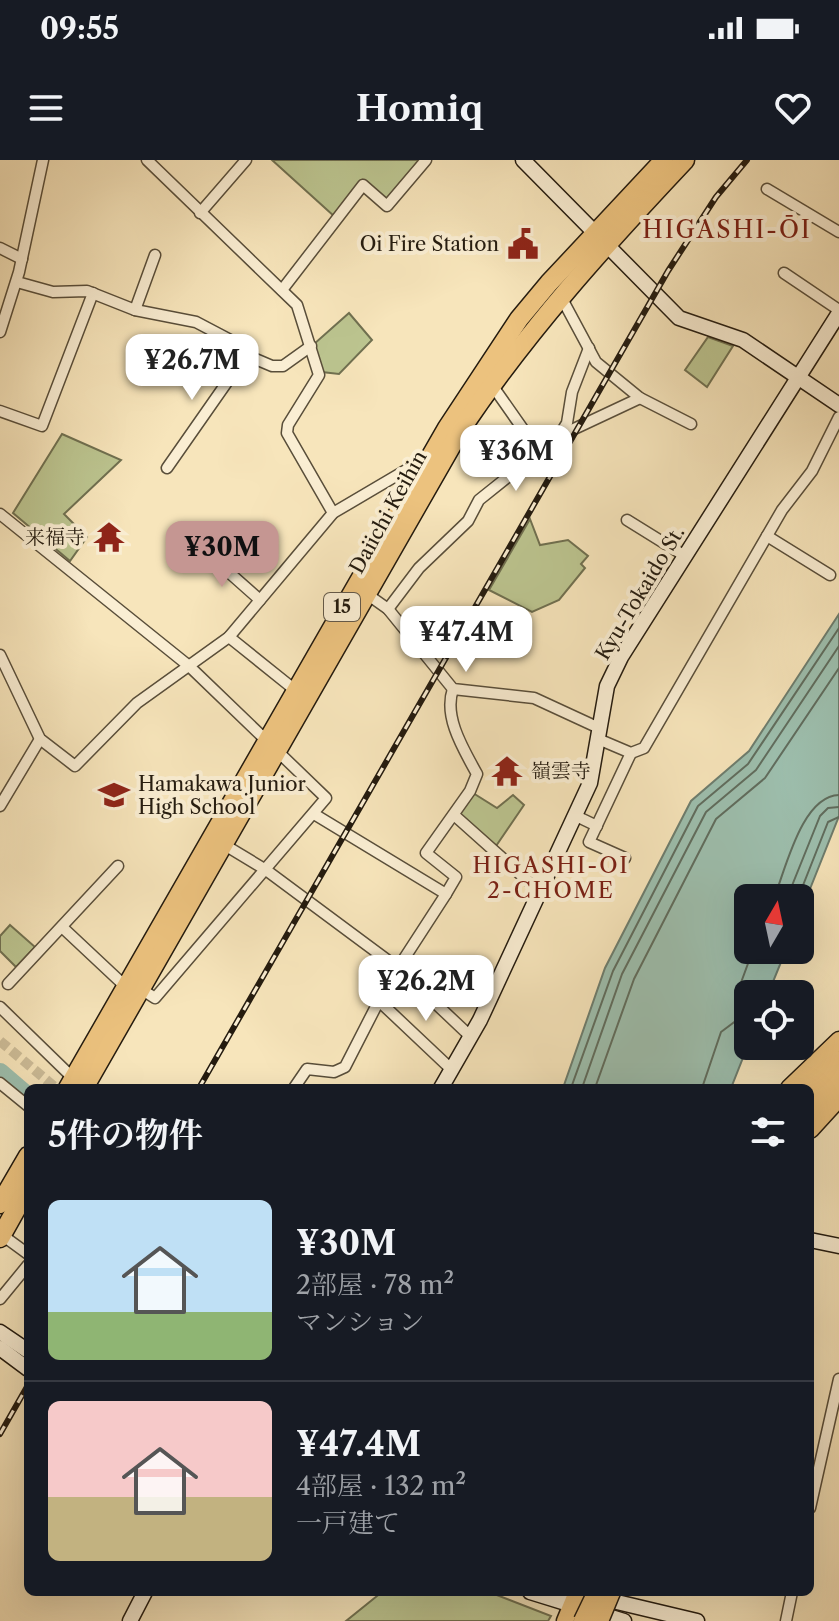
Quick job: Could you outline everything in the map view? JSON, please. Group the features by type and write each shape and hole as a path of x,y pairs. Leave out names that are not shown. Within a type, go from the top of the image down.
{"highway":[{"name":"Daiichi Keihin","path":"76,1084 223,844 295,690 491,384 664,160"},
{"name":"Daiichi Keihin","path":"134,988 360,590 423,470 519,319 685,160"},
{"path":"813,1084 839,1060"},
{"path":"814,1104 839,1077"},
{"path":"814,1125 839,1097"},
{"path":"0,1204 24,1163"},
{"path":"1,1236 24,1195"}],"main road":[{"path":"793,1084 839,1040"},
{"path":"814,1135 839,1106"}],"street":[{"path":"0,332 17,282 43,160"},
{"path":"147,160 297,305 319,375 288,425 287,433 333,513"},
{"path":"200,213 246,160"},
{"path":"282,290 363,185 387,206 426,160"},
{"path":"523,160 679,318 743,340 839,405"},
{"path":"767,189 839,232"},
{"path":"0,248 22,259"},
{"path":"135,310 155,255"},
{"path":"784,273 839,311"},
{"path":"17,282 53,292 93,293 135,310 196,322 234,342 246,355 283,366 311,346"},
{"path":"0,411 42,426 93,293"},
{"path":"560,295 596,362 640,398 691,424"},
{"name":"Kyu-Tokaido St.","path":"443,1084 470,1036 590,783 607,686 621,657 839,311"},
{"path":"559,436 567,423 572,392 589,348"},
{"path":"167,468 246,355"},
{"path":"491,384 539,452"},
{"path":"388,609 419,568 468,521 479,500 559,436 640,398"},
{"path":"625,858 589,842 631,753 644,748 767,536 812,471 839,417"},
{"path":"0,655 40,739 75,766 137,703 229,637 333,513 386,485 406,470 423,470"},
{"path":"0,514 189,666 326,798 155,998 134,988 62,927"},
{"path":"627,520 685,556"},
{"path":"767,536 830,575"},
{"path":"207,553 260,600"},
{"path":"360,590 388,609 453,689 534,698 631,753"},
{"path":"229,637 295,690"},
{"path":"297,1084 307,1069 334,1072 345,1067 398,968 456,877 426,853 454,815 477,774 453,721 449,699 453,689"},
{"path":"0,806 40,739"},
{"path":"314,814 446,894"},
{"path":"454,815 538,890"},
{"path":"574,815 597,826"},
{"path":"223,844 266,870 398,968 470,1036"},
{"path":"8,984 118,866"},
{"path":"379,1001 451,1069"},
{"path":"0,1007 74,1084"},
{"path":"0,1083 24,1103"},
{"path":"1,1236 24,1251"},
{"path":"814,1241 839,1246"},
{"path":"0,1299 24,1270"},
{"path":"0,1332 24,1348"},
{"path":"0,1348 24,1366"},
{"path":"814,1490 839,1379"},
{"path":"130,1621 143,1596"},
{"path":"542,1596 575,1607 697,1621"},
{"path":"786,1621 791,1596"}],"green space":[{"path":"272,160 422,160 388,201 363,180 335,217"},
{"path":"349,313 372,340 339,374 322,372 314,344"},
{"path":"708,337 733,346 707,387 685,370"},
{"path":"62,434 121,460 64,514 87,537 70,561 13,513"},
{"path":"530,519 540,545 568,540 588,556 581,564 585,568 559,600 532,612 489,590"},
{"path":"473,793 497,808 513,795 524,805 494,849 458,815"},
{"path":"10,925 35,947 16,967 0,951 0,936"},
{"path":"377,1596 499,1596 551,1616 548,1621 346,1621"}],"water":[{"path":"839,614 839,816 812,884 734,884 734,964 780,964 774,980 734,980 734,1060 742,1060 733,1084 564,1084 605,968 691,801 749,751"}],"waterway":[{"path":"0,1073 24,1094"}],"tunnel":[{"path":"0,1041 51,1084"}],"railway":[{"path":"201,1084 668,271 716,197 747,160"},
{"path":"0,1434 24,1392"}],"place":[{"name":"Oi Fire Station","path":"523,244"},
{"name":"来福寺","path":"109,537"},
{"name":"嶺雲寺","path":"507,771"},
{"name":"Hamakawa Junior High School","path":"114,795"}],"district":[{"name":"HIGASHI-ŌI","path":"727,229"},
{"name":"HIGASHI-OI 2-CHOME","path":"551,878"}]}
